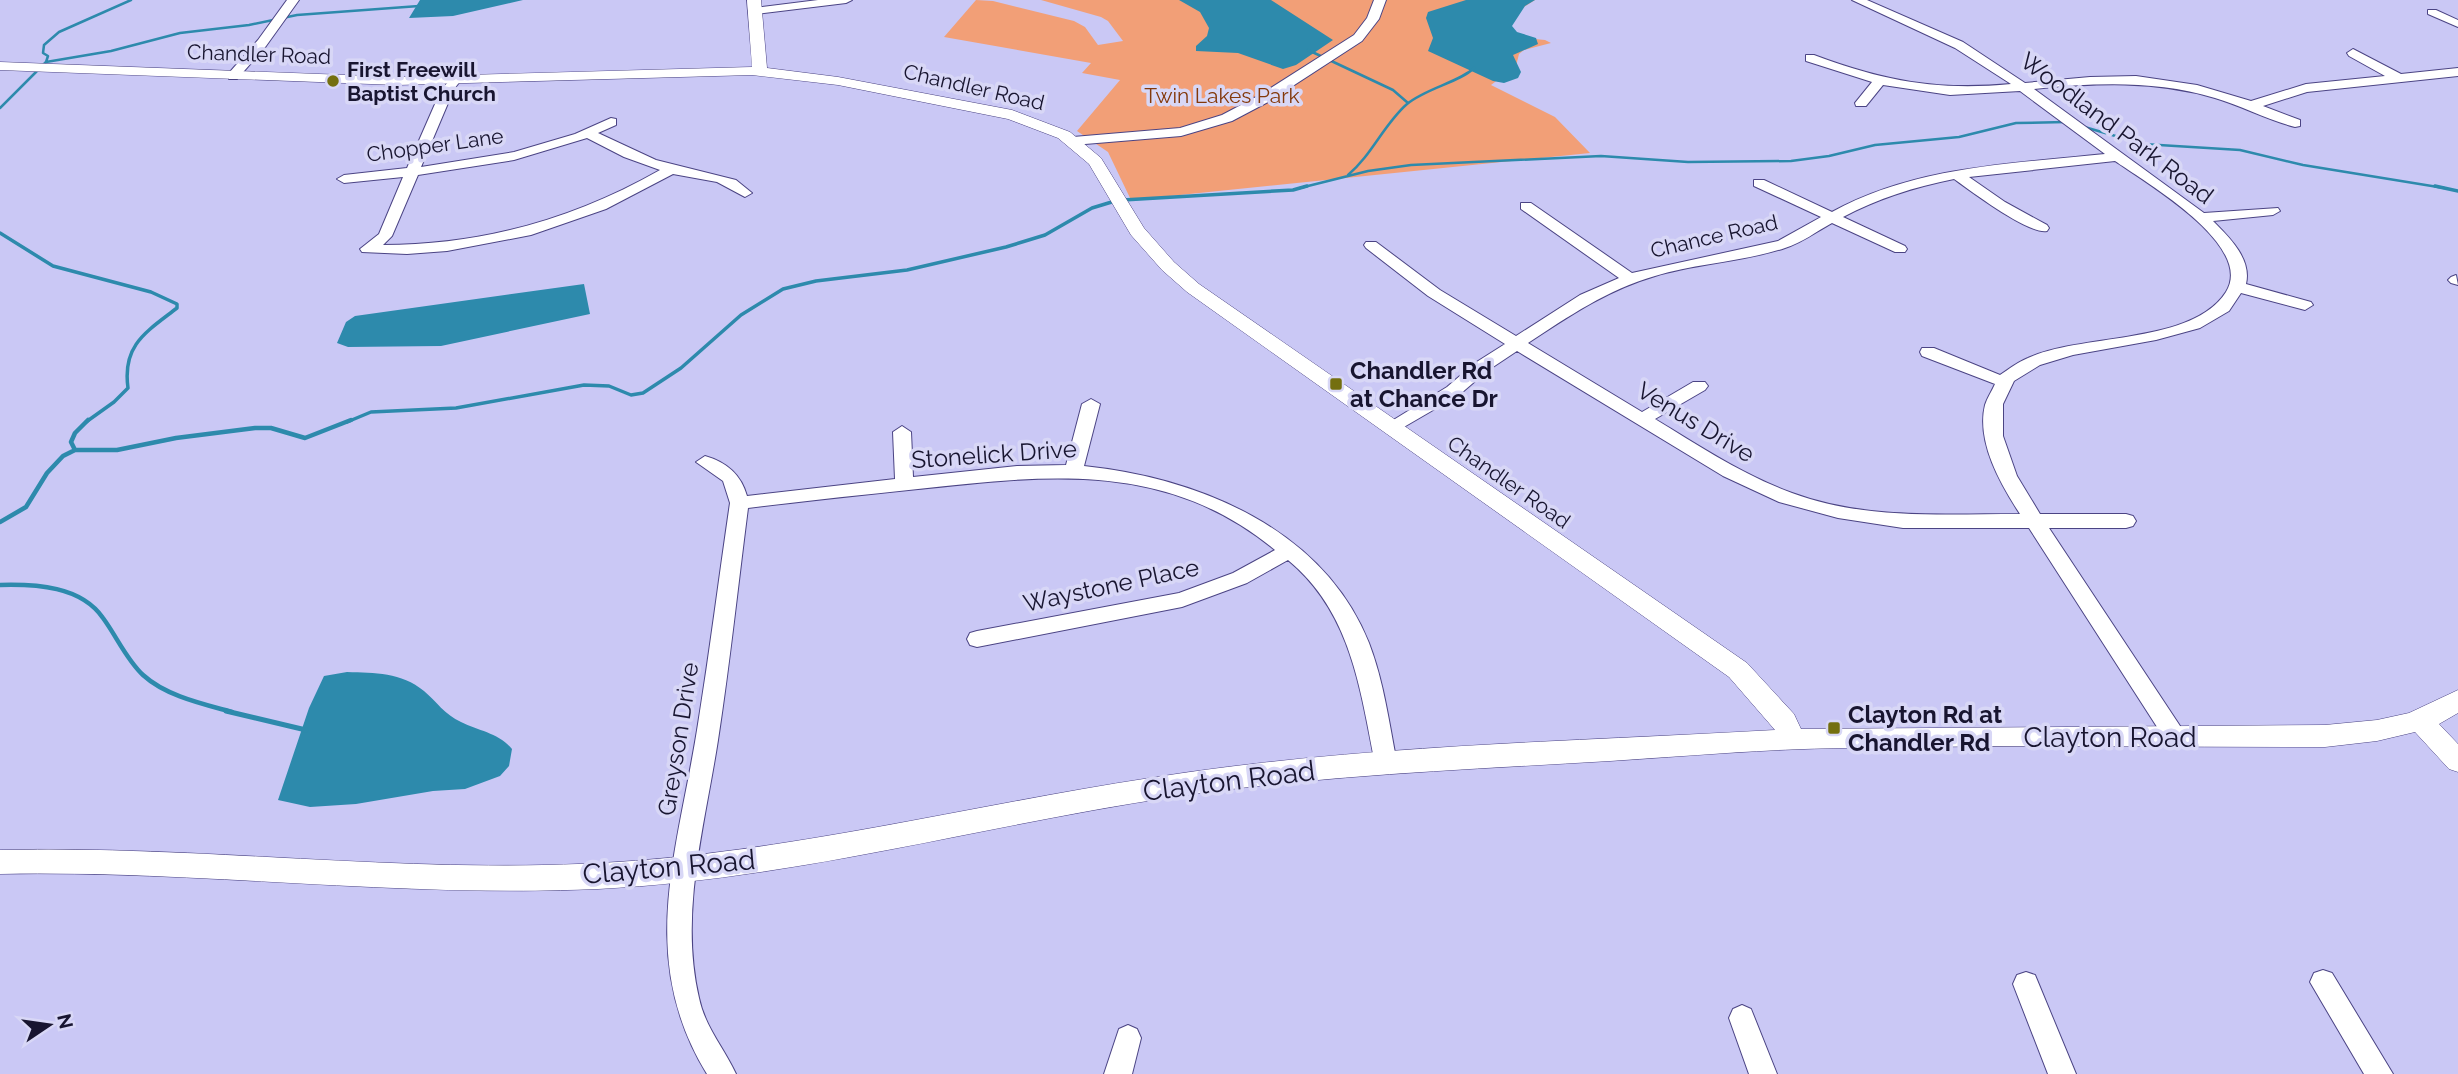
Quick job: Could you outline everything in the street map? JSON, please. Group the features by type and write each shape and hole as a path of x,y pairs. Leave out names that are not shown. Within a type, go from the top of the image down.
{"street":[{"path":"233,76 262,43 293,0"},
{"path":"760,72 755,5 846,0"},
{"path":"1073,141 1083,138 1171,133 1219,122 1264,99 1358,38 1373,19 1380,0"},
{"name":"Woodland Park Road","path":"1858,0 1959,45 2025,88 2171,194 2199,218 2236,259 2240,275 2238,287"},
{"path":"2432,12 2458,24"},
{"path":"2353,53 2398,78"},
{"path":"1810,58 1880,81 1944,91 2138,80 2187,87 2252,105 2295,123"},
{"name":"Chandler Road","path":"0,66 385,81 760,72 825,78 1000,112 1036,122 1073,141 1095,161 1137,231 1177,274 1229,314 1738,670 1785,722 1792,739"},
{"path":"2252,105 2306,88 2458,72"},
{"path":"455,80 448,88 385,236 367,249 401,250 490,239 534,230 614,202 672,169"},
{"path":"1861,103 1880,81"},
{"name":"Chopper Lane","path":"344,179 476,164 514,156 588,133 611,122"},
{"path":"588,133 628,154 672,169 734,184 745,193"},
{"name":"Chance Road","path":"1391,427 1453,391 1481,367 1586,298 1630,279 1793,240 1832,217 1896,187 1956,173 2118,157"},
{"path":"1956,173 2000,205 2042,228"},
{"path":"1759,183 1900,249"},
{"path":"1526,206 1630,279"},
{"path":"2199,218 2273,211"},
{"name":"Venus Drive","path":"1371,245 1434,293 1741,478 1811,506 1864,517 1903,521 2126,521"},
{"path":"2176,738 2012,486 1995,438 1995,395 2004,382 2022,367 2050,355 2157,335 2199,322 2221,311 2238,287 2305,305"},
{"path":"1928,352 2004,382"},
{"path":"1643,419 1699,386"},
{"path":"1073,471 1091,404"},
{"path":"902,432 904,484"},
{"path":"705,463 717,467 733,481 739,503"},
{"name":"Stonelick Drive","path":"739,503 1002,474 1073,471 1149,482 1205,500 1240,517 1290,550 1317,577 1337,603 1363,655 1386,763"},
{"name":"Greyson Drive","path":"722,1074 710,1059 687,1012 681,985 679,916 685,873 683,869 704,758 739,503"},
{"name":"Waystone Place","path":"977,639 1182,600 1232,582 1290,550"},
{"name":"Clayton Road","path":"0,862 90,860 489,877 598,876 683,869 873,840 1150,789 1254,775 1386,763 1792,739 2325,736 2375,731 2420,721 2458,700"},
{"path":"2420,721 2458,761"},
{"path":"2323,982 2379,1074"},
{"path":"2026,984 2062,1074"},
{"path":"1742,1018 1763,1074"},
{"path":"1118,1074 1128,1038"}],"green space":[{"name":"Twin Lakes Park","path":"976,0 993,1 1074,21 1085,27 1098,45 1123,41 1108,21 1101,17 1041,0 1535,0 1513,14 1505,26 1524,38 1551,43 1524,50 1519,54 1516,66 1491,85 1555,117 1590,153 1131,200 1108,152 1077,131 1120,80 1082,73 1091,63 944,37"}],"water":[{"path":"420,0 523,0 453,16 409,18"},
{"path":"1179,0 1271,0 1333,40 1296,65 1283,69 1238,53 1196,51 1196,46 1207,36 1209,28 1200,12"},
{"path":"1466,0 1535,0 1525,6 1512,26 1517,32 1536,38 1538,44 1513,55 1521,72 1518,78 1504,83 1493,81 1428,51 1433,38 1426,18 1428,12"},
{"path":"584,284 590,314 441,346 348,347 337,343 346,322 355,316"},
{"path":"347,672 387,675 415,685 455,719 507,744 512,749 509,766 500,776 465,789 433,791 356,804 310,807 278,800 309,708 324,676"}],"waterway":[{"path":"46,62 48,56 43,53 44,45 59,32 131,0"},
{"path":"46,62 111,51 180,33 249,25 297,15 419,6"},
{"path":"1308,50 1393,90 1408,103"},
{"path":"0,108 46,62"},
{"path":"1348,175 1407,104 1474,68"},
{"path":"1300,188 1368,171 1411,165 1601,156 1688,162 1791,161 1829,156 1875,145 1959,137 2016,123 2066,122"},
{"path":"2081,126 2143,144 2240,150 2303,165 2444,188"},
{"path":"1300,188 1307,186"},
{"path":"2435,186 2458,191"},
{"path":"1123,200 1300,188"},
{"path":"347,422 371,412 456,408 584,385 609,386 631,395 643,393 681,368 741,315 783,289 816,281 907,270 1006,247 1045,235 1092,208 1115,201"},
{"path":"0,233 53,266 151,292 177,304 177,308 146,333 133,350 127,373 128,388 86,422"},
{"path":"75,450 117,450 176,438 255,428 271,428 305,438 351,420"},
{"path":"75,450 71,442 75,433 86,422"},
{"path":"0,522 26,507 47,473 63,456 75,450"},
{"path":"0,585 57,589 83,599 94,607 132,662 152,682 185,698 232,712"},
{"path":"226,711 306,730"}],"place":[{"name":"First Freewill Baptist Church","path":"333,81"},
{"name":"Chandler Rd at Chance Dr","path":"1336,384"},
{"name":"Clayton Rd at Chandler Rd","path":"1834,728"}]}
